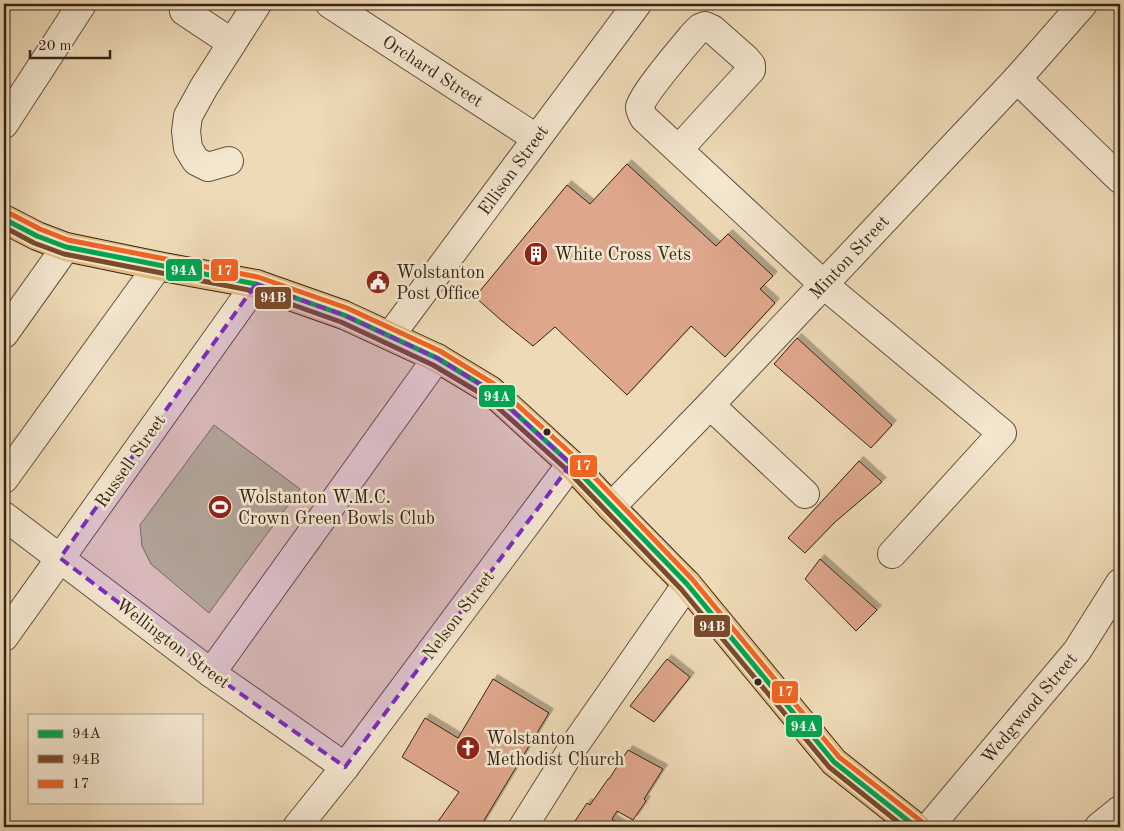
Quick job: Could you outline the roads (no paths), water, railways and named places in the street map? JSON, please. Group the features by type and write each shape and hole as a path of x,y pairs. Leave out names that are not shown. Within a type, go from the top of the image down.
{"main road":[{"path":"4,219 37,236 66,247 256,284 344,315 437,358 490,390 572,464 611,507 687,584 834,762 916,827"}],"street":[{"path":"4,124 82,4"},
{"path":"230,161 208,167 196,161 188,148 186,132 188,116 204,87 257,4"},
{"name":"Orchard Street","path":"330,4 536,138"},
{"name":"Ellison Street","path":"390,336 637,4"},
{"name":"Minton Street","path":"611,507 710,405 1017,79 1083,4"},
{"path":"184,11 232,43"},
{"path":"1017,79 1120,179"},
{"path":"678,149 823,284 1002,433 892,554"},
{"path":"4,334 66,247"},
{"path":"4,479 158,266"},
{"name":"Russell Street","path":"4,637 256,284"},
{"path":"211,673 437,358"},
{"path":"710,405 805,494"},
{"name":"Nelson Street","path":"297,827 345,767 572,464"},
{"name":"Wellington Street","path":"4,516 211,673 345,767"},
{"name":"Wedgwood Street","path":"929,827 1077,651 1120,583"},
{"path":"522,827 574,746 687,584"},
{"path":"1099,827 1120,810"}],"place":[{"name":"White Cross Vets","path":"536,254"},
{"name":"Wolstanton Post Office","path":"378,282"},
{"name":"Wolstanton W.M.C. Crown Green Bowls Club","path":"220,507"},
{"name":"Wolstanton Methodist Church","path":"468,748"}]}
